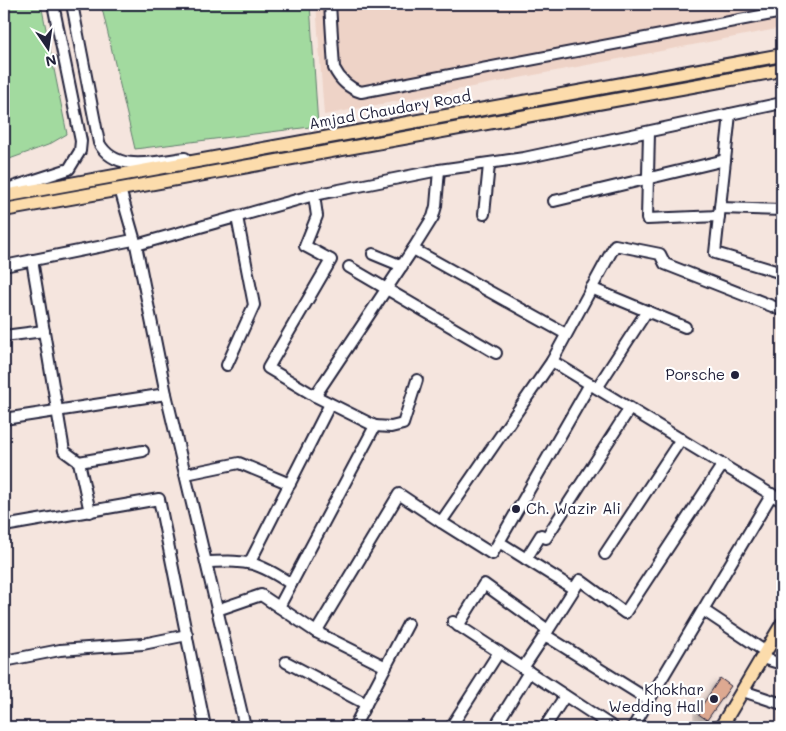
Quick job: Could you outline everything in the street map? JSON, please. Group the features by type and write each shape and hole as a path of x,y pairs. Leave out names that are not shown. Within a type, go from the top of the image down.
{"main road":[{"name":"Amjad Chaudary Road","path":"4,196 782,55"},
{"name":"Amjad Chaudary Road","path":"4,210 782,70"},
{"path":"721,727 782,625"}],"street":[{"path":"4,190 69,169 80,151 81,141 53,4"},
{"path":"72,4 99,143 109,156 117,161 128,163 246,152"},
{"path":"330,4 334,68 339,78 361,92 782,12"},
{"path":"4,266 135,243 314,195 439,170 489,165 782,103"},
{"path":"730,114 715,253 782,273"},
{"path":"649,132 650,179 647,219 720,212 782,210"},
{"path":"554,201 725,160"},
{"path":"484,214 489,165"},
{"path":"315,396 433,217 436,206 439,170"},
{"path":"120,189 135,243 166,394 245,727"},
{"path":"314,195 317,216 305,246 331,260 268,368 315,396 375,426 392,427 403,424 417,380"},
{"path":"227,365 254,305 237,217"},
{"path":"442,522 552,361 615,245 660,254 665,264 782,310"},
{"path":"413,249 566,334"},
{"path":"373,254 402,266"},
{"path":"32,260 64,451 80,462 90,512"},
{"path":"349,267 496,353"},
{"path":"591,288 685,327"},
{"path":"316,632 399,494 492,554 594,386 647,311"},
{"path":"4,336 44,330"},
{"path":"552,361 782,500"},
{"path":"4,419 166,394"},
{"path":"250,562 330,404"},
{"path":"526,559 542,535 546,538 630,408"},
{"path":"279,607 375,426"},
{"path":"605,554 681,439"},
{"path":"80,462 143,451"},
{"path":"186,474 240,463 290,484"},
{"path":"496,727 547,632 580,580 625,613 722,464"},
{"path":"633,727 772,494"},
{"path":"4,526 159,499 205,727"},
{"path":"499,542 574,589"},
{"path":"206,562 250,562 272,571 291,584"},
{"path":"613,727 602,724 565,696 456,624 484,584 547,632 649,700"},
{"path":"217,610 261,595 316,632 386,667"},
{"path":"703,610 764,655 782,664"},
{"path":"354,727 408,624"},
{"path":"4,661 60,650 143,644 187,635"},
{"path":"451,727 499,652"},
{"path":"286,662 366,704"},
{"path":"743,691 782,704"},
{"path":"545,727 565,696"}],"shaded area":[{"path":"316,4 782,4 782,28 324,115"}],"green space":[{"path":"4,4 41,4 67,134 48,145 4,161"},
{"path":"101,4 310,4 318,126 135,149"}],"building":[{"name":"Khokhar Wedding Hall","path":"720,678 731,686 707,720 697,713"}],"place":[{"name":"Porsche","path":"735,375"},
{"name":"Ch. Wazir Ali","path":"516,509"},
{"name":"Khokhar Wedding Hall","path":"714,699"}]}
